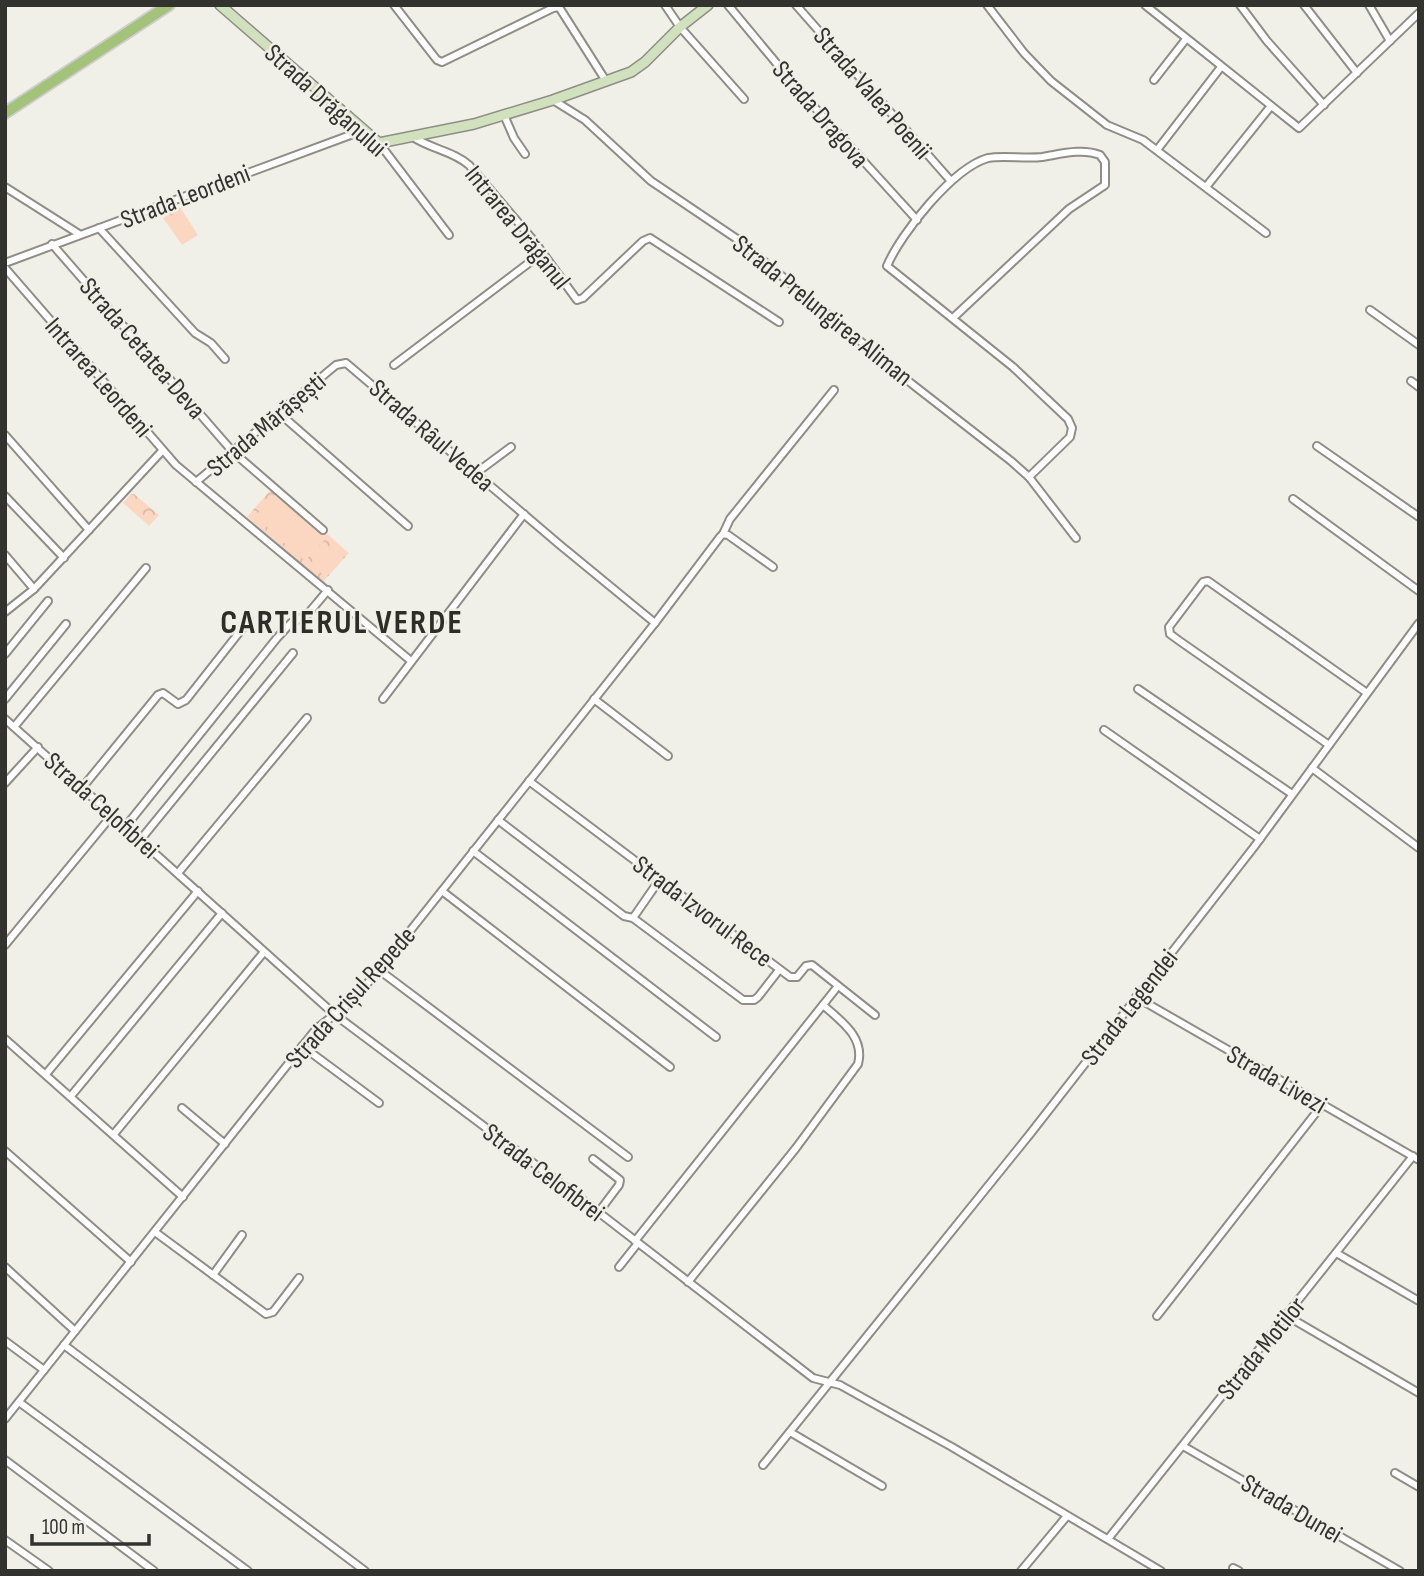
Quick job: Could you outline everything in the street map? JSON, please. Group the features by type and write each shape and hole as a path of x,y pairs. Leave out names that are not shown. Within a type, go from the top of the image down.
{"main road":[{"path":"5,113 169,5"}],"street":[{"name":"Strada Drăganului","path":"220,5 379,143 449,234"},
{"path":"394,5 437,60 442,62 559,7 606,81"},
{"path":"665,5 680,27 744,99"},
{"path":"379,143 413,138 504,115 638,68 680,27 708,5"},
{"name":"Strada Dragova","path":"728,5 797,88 917,220"},
{"name":"Strada Valea Poenii","path":"796,5 950,180"},
{"path":"987,5 1037,67 1107,125 1143,140 1266,233"},
{"path":"1145,5 1299,128 1419,13"},
{"path":"1240,5 1267,41 1324,105"},
{"path":"1304,5 1357,73"},
{"path":"1369,5 1390,41"},
{"path":"1154,80 1186,39"},
{"path":"1157,150 1221,66"},
{"name":"Strada Prelungirea Aliman","path":"553,100 585,120 651,181 737,239 1029,477 1076,538"},
{"path":"1206,187 1270,107"},
{"path":"504,115 525,154"},
{"name":"Strada Leordeni","path":"5,262 364,130"},
{"name":"Intrarea Drăganul","path":"413,138 464,160 534,241 577,300 583,298 643,241 650,238 779,322"},
{"path":"953,318 1069,209 1105,185 1107,171 1100,155 1082,151 1024,159 986,159 950,180 917,220 888,263 888,269 1013,367 1068,419 1072,428 1069,437 1029,477"},
{"path":"5,187 79,234"},
{"path":"99,228 195,332 215,347 225,359"},
{"name":"Strada Cetatea Deva","path":"52,244 233,452 324,530"},
{"name":"Strada Râul Vedea","path":"394,365 542,253"},
{"name":"Intrarea Leordeni","path":"5,268 162,451 411,661"},
{"path":"1370,310 1419,345"},
{"name":"Strada Râul Vedea","path":"336,365 341,363 351,366 655,623"},
{"name":"Strada Mărășești","path":"196,482 336,365"},
{"path":"1411,382 1419,387"},
{"name":"Strada Crișul Repede","path":"5,1419 316,1029 351,1002 379,970 655,623 723,534 730,519 834,390"},
{"path":"279,413 408,526"},
{"path":"5,435 89,530"},
{"path":"1317,446 1419,517"},
{"path":"476,473 511,447"},
{"name":"Strada Mărășești","path":"5,612 34,589 162,451"},
{"path":"5,496 64,558"},
{"path":"1293,499 1419,591"},
{"path":"383,699 524,514"},
{"path":"723,534 773,567"},
{"path":"5,555 34,589"},
{"path":"14,727 146,568"},
{"path":"1329,745 1170,634 1169,627 1203,582 1208,581 1367,693"},
{"path":"126,826 277,638 291,623 307,615 328,590"},
{"path":"5,654 48,601"},
{"path":"82,788 158,695 163,694 178,704 186,700 249,620"},
{"path":"5,699 66,624"},
{"name":"Strada Legendei","path":"763,1465 831,1383 1260,839 1419,624"},
{"path":"141,839 293,653"},
{"path":"1138,689 1292,794"},
{"path":"594,699 667,756"},
{"path":"178,873 307,718"},
{"name":"Strada Celofibrei","path":"5,719 334,1014 813,1378 840,1385 952,1447 1161,1571"},
{"path":"1104,730 1260,839"},
{"path":"5,783 38,747"},
{"path":"1312,768 1419,848"},
{"name":"Strada Izvorul Rece","path":"529,781 779,970 794,978 806,966 812,965 875,1015"},
{"path":"5,945 113,814"},
{"path":"498,820 624,916 633,918 743,1000 754,1000 758,997 779,970"},
{"path":"474,851 716,1037"},
{"path":"633,918 660,879"},
{"path":"46,1074 198,891"},
{"path":"442,891 670,1068"},
{"path":"71,1096 222,913"},
{"path":"114,1134 264,951"},
{"path":"379,970 628,1157"},
{"path":"619,1267 838,986"},
{"name":"Strada Livezi","path":"1136,997 1417,1158"},
{"path":"688,1282 796,1148 858,1064 859,1050 853,1033 823,1005"},
{"path":"5,1039 183,1197"},
{"path":"302,1046 379,1103"},
{"path":"1157,1317 1322,1105"},
{"path":"182,1108 225,1144"},
{"path":"5,1151 131,1262"},
{"name":"Strada Motilor","path":"1108,1539 1417,1158"},
{"path":"593,1159 620,1180 598,1213"},
{"path":"155,1232 266,1314 271,1314 299,1278"},
{"path":"213,1275 242,1235"},
{"path":"1338,1254 1419,1301"},
{"path":"5,1267 75,1331"},
{"path":"1287,1316 1419,1393"},
{"path":"5,1342 44,1370"},
{"path":"64,1345 365,1571"},
{"path":"19,1402 248,1571"},
{"path":"790,1432 882,1486"},
{"name":"Strada Dunei","path":"1183,1446 1400,1571"},
{"path":"5,1460 154,1571"},
{"path":"1395,1473 1419,1487"},
{"path":"1021,1571 1067,1516"},
{"path":"5,1540 49,1571"}],"green space":[{"path":"180,207 198,235 182,245 163,218"},
{"path":"178,212 194,234 182,242 167,219"},
{"path":"273,487 349,553 323,582 247,517"},
{"path":"276,493 298,513 289,523 267,504"},
{"path":"131,494 159,515 149,526 123,503"},
{"path":"264,506 286,525 277,536 255,516"},
{"path":"304,518 326,538 317,548 295,529"},
{"path":"292,531 314,551 305,561 283,542"},
{"path":"334,546 345,555 326,577 315,568"}],"district":[{"name":"CARTIERUL VERDE","path":"342,621"}]}
